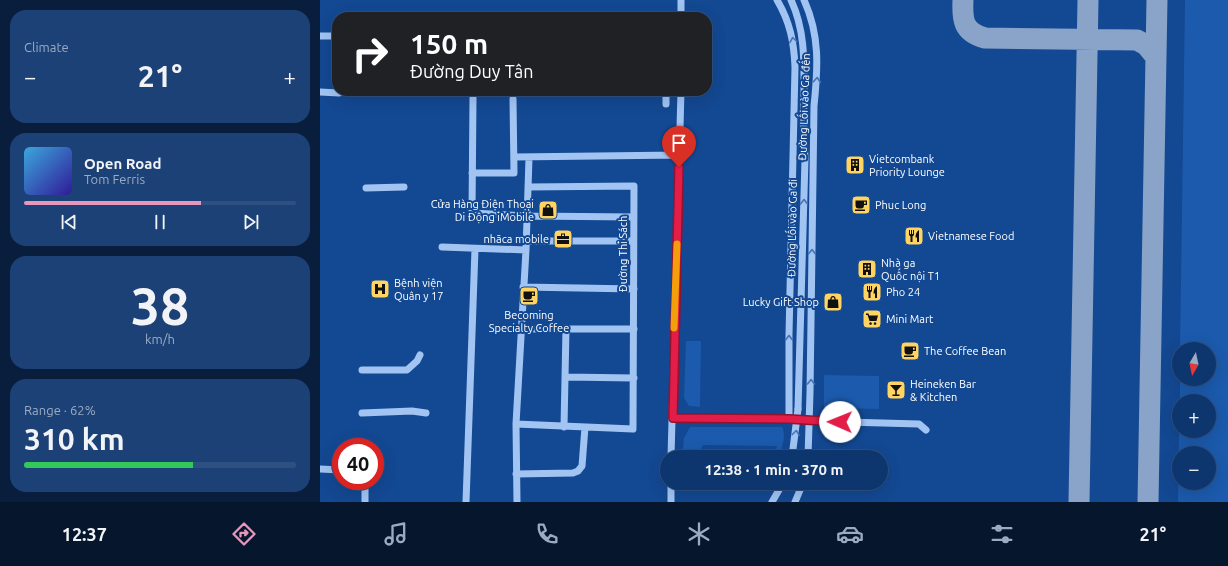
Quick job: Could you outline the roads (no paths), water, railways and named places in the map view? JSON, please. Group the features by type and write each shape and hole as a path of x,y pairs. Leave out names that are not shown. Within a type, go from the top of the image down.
{"street":[{"path":"681,0 681,12"},
{"path":"777,0 786,17 793,36 795,67 789,336 789,419"},
{"name":"Đường Lối vào Ga đi","path":"791,0 801,27 805,65 800,372 798,409 793,450"},
{"name":"Đường Lối vào Ga đến","path":"804,0 813,26 817,58 814,114 808,450"},
{"path":"320,36 332,36"},
{"path":"320,92 332,93"},
{"path":"666,96 666,104"},
{"path":"671,450 681,96"},
{"path":"473,98 472,213 527,216 634,218"},
{"path":"472,173 514,173 514,99"},
{"path":"514,157 679,155"},
{"path":"517,502 516,424 526,250 529,158"},
{"name":"Đường Thi Sách","path":"528,186 634,186 633,429 585,427"},
{"path":"366,188 404,187"},
{"path":"526,241 633,241"},
{"path":"442,246 475,249 526,250"},
{"path":"466,502 475,249"},
{"path":"523,287 634,289"},
{"path":"564,427 566,328"},
{"path":"521,329 634,329"},
{"path":"362,370 407,370 420,355"},
{"path":"565,377 634,378"},
{"path":"362,413 412,411 426,413"},
{"path":"673,418 789,419 809,421 919,424 926,430"},
{"path":"516,424 585,427 582,466 578,471 573,473 516,474"},
{"path":"320,469 332,470"},
{"path":"365,490 365,502"},
{"path":"671,490 671,502"},
{"path":"772,502 779,490"},
{"path":"795,502 800,490"}],"place":[{"name":"Vietcombank Priority Lounge","path":"855,165"},
{"name":"Phuc Long","path":"861,205"},
{"name":"Cửa Hàng Điện Thoại Di Động iMobile","path":"548,210"},
{"name":"Vietnamese Food","path":"914,236"},
{"name":"nhãca mobile","path":"563,239"},
{"name":"Nhà ga Quốc nội T1","path":"867,269"},
{"name":"Bệnh viện Quân y 17","path":"380,289"},
{"name":"Pho 24","path":"872,292"},
{"name":"Becoming Specialty Coffee","path":"529,296"},
{"name":"Lucky Gift Shop","path":"833,302"},
{"name":"Mini Mart","path":"872,319"},
{"name":"The Coffee Bean","path":"910,351"},
{"name":"Heineken Bar & Kitchen","path":"896,390"}]}
